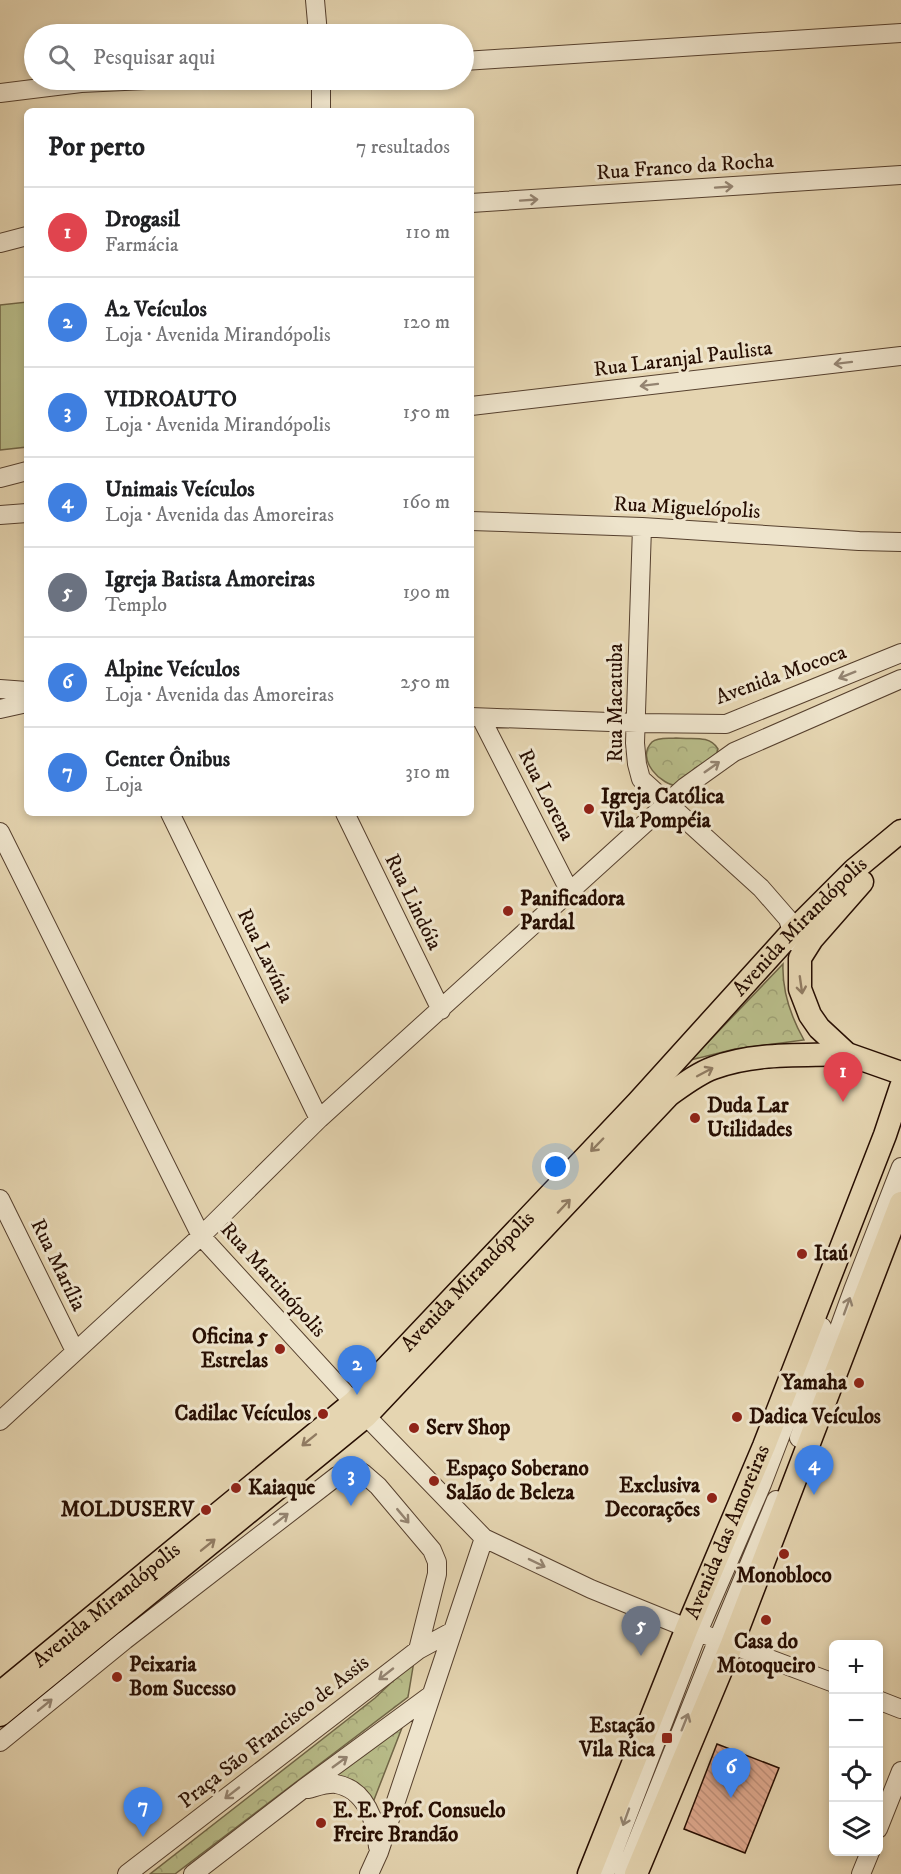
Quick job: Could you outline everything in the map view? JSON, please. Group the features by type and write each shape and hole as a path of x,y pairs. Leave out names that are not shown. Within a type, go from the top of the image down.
{"main road":[{"name":"Avenida Mirandópolis","path":"0,1693 360,1409 792,932 854,870 901,831"},
{"path":"901,838 812,939 800,958 800,989 810,1015 819,1028 847,1054 901,1073"},
{"name":"Avenida Mirandópolis","path":"0,1715 360,1409 669,1095 710,1069 733,1061 768,1056 847,1054"},
{"name":"Avenida das Amoreiras","path":"589,1874 692,1630 885,1135 901,1088"},
{"name":"Avenida das Amoreiras","path":"636,1874 725,1642 901,1203"}],"street":[{"path":"315,0 317,24"},
{"path":"474,60 901,33"},
{"path":"0,93 24,90"},
{"path":"321,90 321,108"},
{"name":"Rua Franco da Rocha","path":"474,203 901,175"},
{"path":"0,243 24,237"},
{"name":"Rua Laranjal Paulista","path":"474,406 901,356"},
{"path":"0,478 24,472"},
{"path":"0,514 24,513"},
{"name":"Rua Miguelópolis","path":"474,521 642,527 901,542"},
{"name":"Rua Macatuba","path":"642,527 637,723 637,764 641,779 761,888 788,919 800,958"},
{"name":"Avenida Mococa","path":"476,717 726,724 901,653"},
{"path":"0,1421 201,1236 319,1119 666,803 714,764 734,752 901,679"},
{"path":"0,689 24,691"},
{"path":"0,709 24,704"},
{"name":"Rua Lorena","path":"476,717 570,892"},
{"path":"726,724 734,752"},
{"name":"Rua Lavínia","path":"171,816 319,1119"},
{"name":"Rua Lindóia","path":"346,816 441,1010"},
{"name":"Rua Martinópolis","path":"0,832 201,1236 360,1409 484,1538 591,1589 829,1681"},
{"path":"605,1874 692,1630 762,1484 901,1118"},
{"path":"624,1874 725,1642 853,1290 901,1167"},
{"name":"Rua Marília","path":"0,1199 75,1351"},
{"name":"Avenida Mirandópolis","path":"0,1742 135,1633 337,1476 363,1473 378,1486 432,1550 437,1562 437,1574 418,1650"},
{"path":"369,1874 379,1852 484,1538"},
{"name":"Praça São Francisco de Assis","path":"127,1874 418,1650 453,1631"},
{"path":"193,1874 303,1789 431,1695"},
{"path":"883,1702 901,1709"},
{"path":"883,1818 901,1771"},
{"path":"303,1789 336,1784 353,1792 370,1811 375,1823 379,1852"},
{"path":"861,1874 868,1856"}],"green space":[{"path":"24,302 24,447 0,450 0,305"},
{"path":"705,739 718,749 716,756 695,768 679,786 665,782 658,777 648,763 647,756 648,749 654,740"},
{"path":"783,964 788,1003 804,1040 735,1049 691,1060"},
{"path":"414,1661 408,1697 175,1874 150,1874 375,1698"},
{"path":"405,1720 372,1805 360,1788 350,1780 330,1778"}],"building":[{"path":"717,1744 779,1768 745,1853 684,1829"}],"place":[{"name":"Igreja Católica Vila Pompéia","path":"589,809"},
{"name":"Panificadora Pardal","path":"508,911"},
{"name":"Drogasil","path":"843,1102"},
{"name":"Duda Lar Utilidades","path":"695,1118"},
{"name":"Itaú","path":"802,1254"},
{"name":"Oficina 5 Estrelas","path":"280,1349"},
{"name":"Yamaha","path":"859,1383"},
{"name":"A2 Veículos","path":"357,1395"},
{"name":"Cadilac Veículos","path":"323,1414"},
{"name":"Dadica Veículos","path":"737,1417"},
{"name":"Serv Shop","path":"414,1428"},
{"name":"Espaço Soberano Salão de Beleza","path":"434,1481"},
{"name":"Kaiaque","path":"236,1488"},
{"name":"Unimais Veículos","path":"814,1495"},
{"name":"Exclusiva Decorações","path":"712,1498"},
{"name":"VIDROAUTO","path":"351,1506"},
{"name":"MOLDUSERV","path":"206,1510"},
{"name":"Monobloco","path":"784,1554"},
{"name":"Casa do Motoqueiro","path":"766,1620"},
{"name":"Igreja Batista Amoreiras","path":"641,1656"},
{"name":"Peixaria Bom Sucesso","path":"117,1677"},
{"name":"Estação Vila Rica","path":"667,1738"},
{"name":"Alpine Veículos","path":"731,1798"},
{"name":"E. E. Prof. Consuelo Freire Brandão","path":"321,1823"},
{"name":"Center Ônibus","path":"143,1837"}]}
